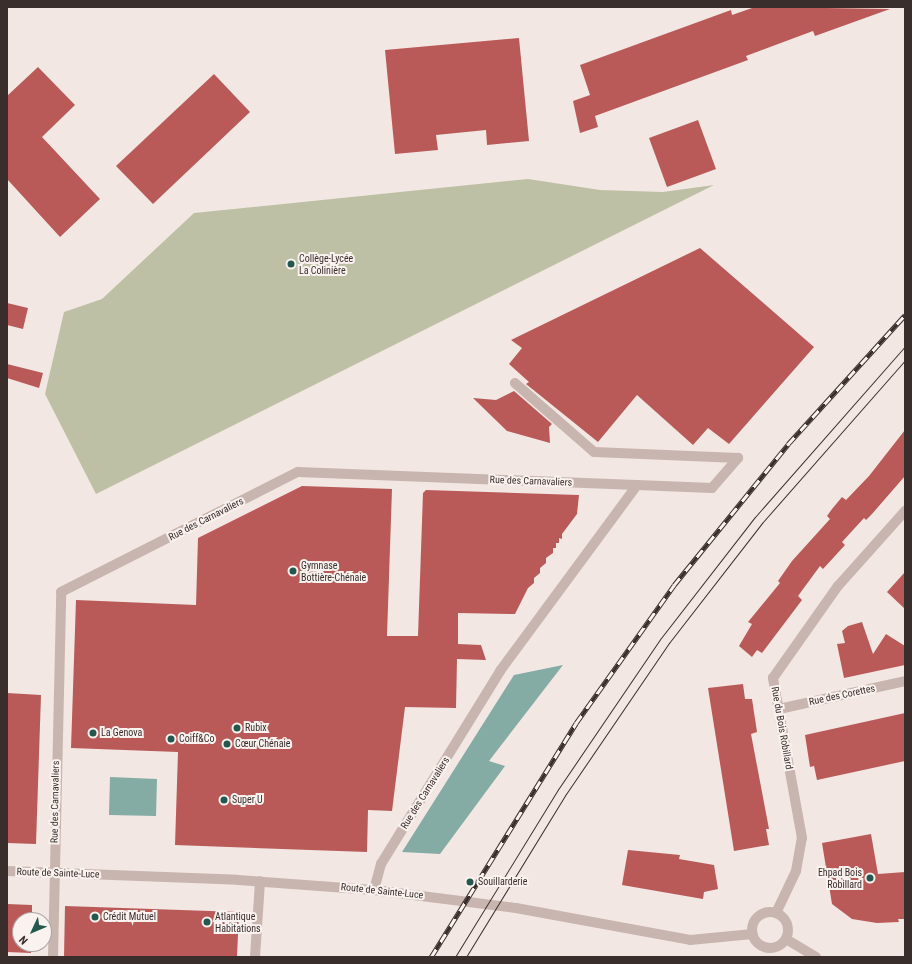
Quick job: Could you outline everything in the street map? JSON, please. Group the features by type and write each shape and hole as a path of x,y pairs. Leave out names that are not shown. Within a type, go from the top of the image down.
{"street":[{"name":"Rue des Carnavaliers","path":"54,873 61,592 298,472 712,488 738,458 594,452 515,383"},
{"name":"Rue des Carnavaliers","path":"374,890 380,864 500,671 637,485"},
{"name":"Rue du Bois Robillard","path":"776,913 796,871 802,838 773,678 838,586 905,511"},
{"name":"Rue des Corettes","path":"779,709 905,681"},
{"name":"Route de Sainte-Luce","path":"7,871 260,881 374,890 516,908 690,940 753,934"},
{"path":"53,957 54,873"},
{"path":"255,957 260,881"},
{"path":"766,912 776,913 787,924 786,939 770,948 759,944 753,934 756,918 766,912"},
{"path":"786,939 816,957"}],"green space":[{"path":"528,179 600,190 663,192 714,185 96,494 45,394 64,312 102,299 194,213"}],"water":[{"path":"563,665 489,761 505,766 440,854 402,852 514,675"},
{"path":"110,777 157,779 156,816 109,815"}],"building":[{"path":"755,7 890,9 815,36 813,31 746,56 748,60 595,116 598,127 580,133 573,101 590,95 580,65 731,10 732,15"},
{"path":"519,38 529,141 487,145 486,130 436,135 438,150 395,154 385,50"},
{"path":"38,67 75,105 42,137 100,199 60,237 7,179 7,96"},
{"path":"214,74 250,112 153,204 116,166"},
{"path":"698,120 716,169 667,187 649,138"},
{"path":"700,248 814,347 729,444 708,428 693,445 637,395 598,442 526,384 529,382 509,364 522,348 511,340"},
{"path":"7,303 28,308 23,329 7,325"},
{"path":"7,364 43,373 39,388 7,378"},
{"path":"514,391 552,424 549,427 550,443 507,431 473,398 496,400"},
{"path":"905,430 905,476 872,514 866,520 864,518 842,542 845,545 823,569 820,566 798,596 802,600 762,653 757,650 752,657 739,646 752,624 748,622 780,583 778,581 792,561 830,519 827,516 832,509 842,497 846,500 869,476"},
{"name":"Rubix","path":"302,486 392,489 387,636 418,636 423,493 426,490 579,495 577,514 562,534 562,539 559,538 559,543 556,543 556,548 553,548 553,553 546,558 546,563 540,568 540,573 534,578 534,583 528,588 515,614 458,613 458,644 481,645 486,660 457,659 456,708 405,707 392,811 368,810 367,852 175,845 178,752 71,748 76,600 196,605 198,538"},
{"path":"905,572 905,609 887,592"},
{"path":"862,622 873,654 886,634 905,646 905,665 844,678 837,644 845,643 842,631 848,626"},
{"path":"743,684 745,699 752,699 757,732 751,734 769,829 766,829 769,845 734,851 708,688"},
{"path":"7,693 41,695 36,844 7,843"},
{"path":"905,713 905,761 817,780 814,766 810,767 805,735"},
{"name":"Ehpad Bois Robillard","path":"871,834 878,874 905,872 905,919 898,919 899,922 877,923 852,919 832,904 822,843"},
{"path":"628,850 680,855 679,859 714,865 718,889 704,892 703,899 622,885"},
{"path":"7,904 32,905 32,912 12,912 12,952 31,953 7,952"},
{"path":"65,906 239,912 237,957 64,957"}],"tram line":[{"path":"455,957 559,788 661,638 755,517 905,346"},
{"path":"466,957 566,794 669,643 762,523 905,360"}],"railway":[{"path":"431,957 576,723 674,585 788,444 905,315"}],"place":[{"name":"Collège-Lycée La Colinière","path":"291,264"},
{"name":"Gymnase Bottière-Chénaie","path":"293,571"},
{"name":"Rubix","path":"237,728"},
{"name":"La Genova","path":"93,733"},
{"name":"Coiff&Co","path":"171,739"},
{"name":"Cœur Chénaie","path":"227,744"},
{"name":"Super U","path":"224,800"},
{"name":"Ehpad Bois Robillard","path":"870,878"},
{"name":"Souillarderie","path":"470,882"},
{"name":"Crédit Mutuel","path":"95,917"},
{"name":"Atlantique Habitations","path":"207,922"}]}
